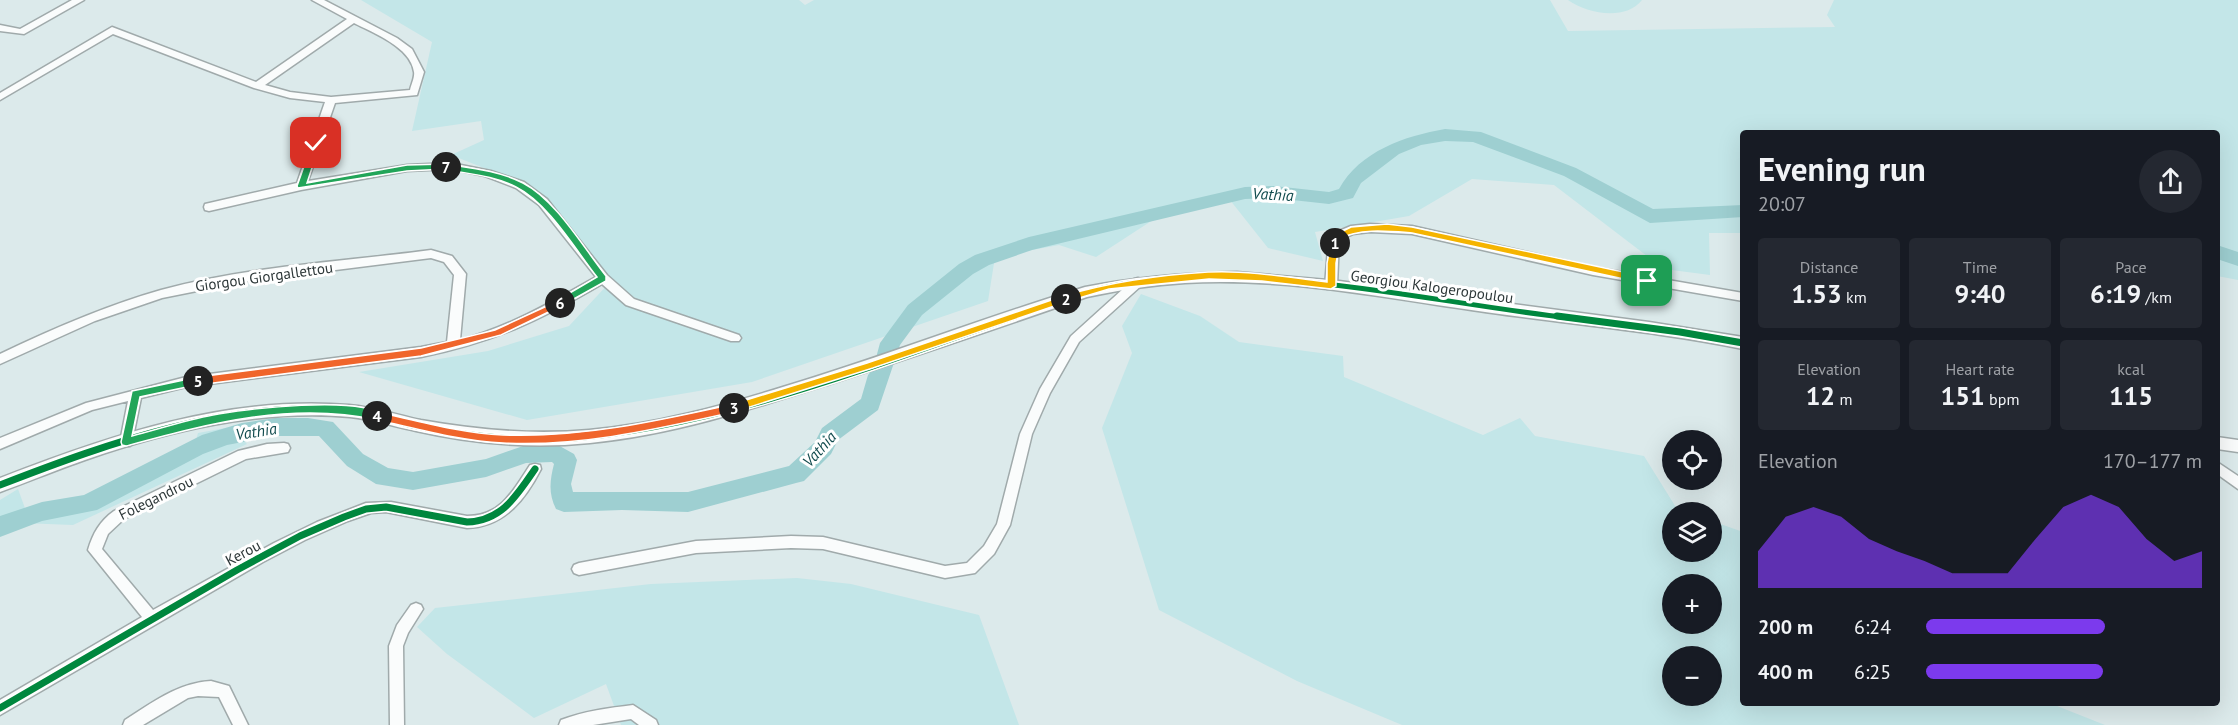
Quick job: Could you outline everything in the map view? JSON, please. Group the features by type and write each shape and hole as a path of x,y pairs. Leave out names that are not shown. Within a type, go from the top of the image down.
{"street":[{"path":"0,28 21,32 79,0"},
{"path":"0,97 112,30 257,86 290,95 331,100 414,93 419,72 410,51 394,40 317,0"},
{"path":"257,86 353,19"},
{"path":"301,186 331,100"},
{"path":"209,207 301,186 407,168 451,166 487,173 520,185 543,202 603,278 630,302 735,338"},
{"path":"1331,286 1331,263 1336,244 1333,238 1351,230 1387,228 1438,235 1626,277 1740,296"},
{"name":"Giorgou Giorgallettou","path":"0,359 62,329 136,302 186,288 430,254 448,258 460,274 453,346"},
{"name":"Georgiou Kalogeropoulou","path":"0,486 126,442 213,419 265,411 311,409 351,411 464,435 502,439 556,439 629,431 712,414 893,358 1085,292 1138,282 1209,276 1262,278 1331,286 1493,309 1664,328 1740,342"},
{"path":"0,444 90,406 186,382 453,346 498,333 540,314 603,278"},
{"path":"579,569 696,547 791,542 823,543 945,572 970,568 989,550 1003,525 1026,434 1044,392 1075,339 1138,282"},
{"path":"126,442 136,394"},
{"name":"Folegandrou","path":"152,618 95,550 98,534 107,523 119,515 243,455 267,449 284,448"},
{"path":"2220,469 2238,483"},
{"name":"Kerou","path":"0,708 257,558 367,509 383,506 464,523 483,523 501,513 535,470"},
{"path":"396,725 396,646 402,630 416,609"},
{"path":"130,725 188,689 209,686 224,692 241,725"},
{"path":"566,725 596,717 633,712 651,725"}],"shaded area":[{"path":"361,0 799,0 805,5 814,0 1550,0 1568,31 1835,27 1827,15 1834,0 2238,0 2238,280 2220,277 2220,130 1740,130 1740,233 1709,233 1710,275 1664,269 1554,185 1472,179 1409,216 1315,232 1323,261 1268,248 1226,195 1179,203 1096,257 1059,245 995,257 988,301 752,382 527,420 359,372 488,351 569,326 611,281 532,187 451,155 484,140 481,121 412,131 432,42"},
{"path":"1568,0 1642,0 1635,7 1626,11 1606,13 1585,9"},
{"path":"1141,294 1200,316 1239,342 1343,356 1344,377 1483,435 1520,418 1535,436 1644,456 1662,485 1662,490 1665,490 1673,502 1662,502 1662,562 1722,562 1722,525 1740,531 1740,706 2057,706 2105,725 1402,725 1297,681 1159,610 1102,428 1132,353 1122,326"},
{"path":"231,427 247,444 73,525 21,523 0,534 0,500 18,489 26,511 90,495 192,455 198,433"},
{"path":"797,578 851,584 979,615 1019,725 621,725 606,684 534,718 447,654 417,627 435,608 651,584"}],"waterway":[{"name":"Vathia","path":"883,367 890,343 915,310 966,269 982,260 1029,244 1245,193 1274,192 1329,198 1346,194 1354,179 1393,150 1417,140 1445,135 1475,136 1570,172 1650,216 1740,211"},
{"name":"Vathia","path":"2220,253 2238,259"},
{"name":"Vathia","path":"879,375 883,367"},
{"name":"Vathia","path":"0,527 42,512 89,503 195,448 226,436 258,429 292,426 325,428 355,460 384,477 413,481 486,468 526,454 556,453 566,460 560,484 564,502 622,500 688,502 796,474 823,448 830,434 870,404 879,375"}],"cycle path":[{"path":"0,485 126,440 217,418 263,412 307,409 349,411 450,431 519,439 555,439 626,432 696,417 766,398 1085,292 1135,282 1237,277 1288,280 1649,327 1740,342"},
{"path":"0,708 237,570 322,526 366,509 381,507 467,522 481,522 505,508 535,469"}],"route":[{"path":"316,143 301,186 407,168 451,166 487,173 520,185 543,202 603,278 540,314 498,333 453,346 186,382 136,394 126,442 213,419 265,411 311,409 351,411 464,435 502,439 556,439 629,431 712,414 774,397 1085,292 1109,286 1209,276 1262,278 1331,286 1331,263 1336,244 1333,238 1351,230 1387,228 1412,230 1647,281"}]}
